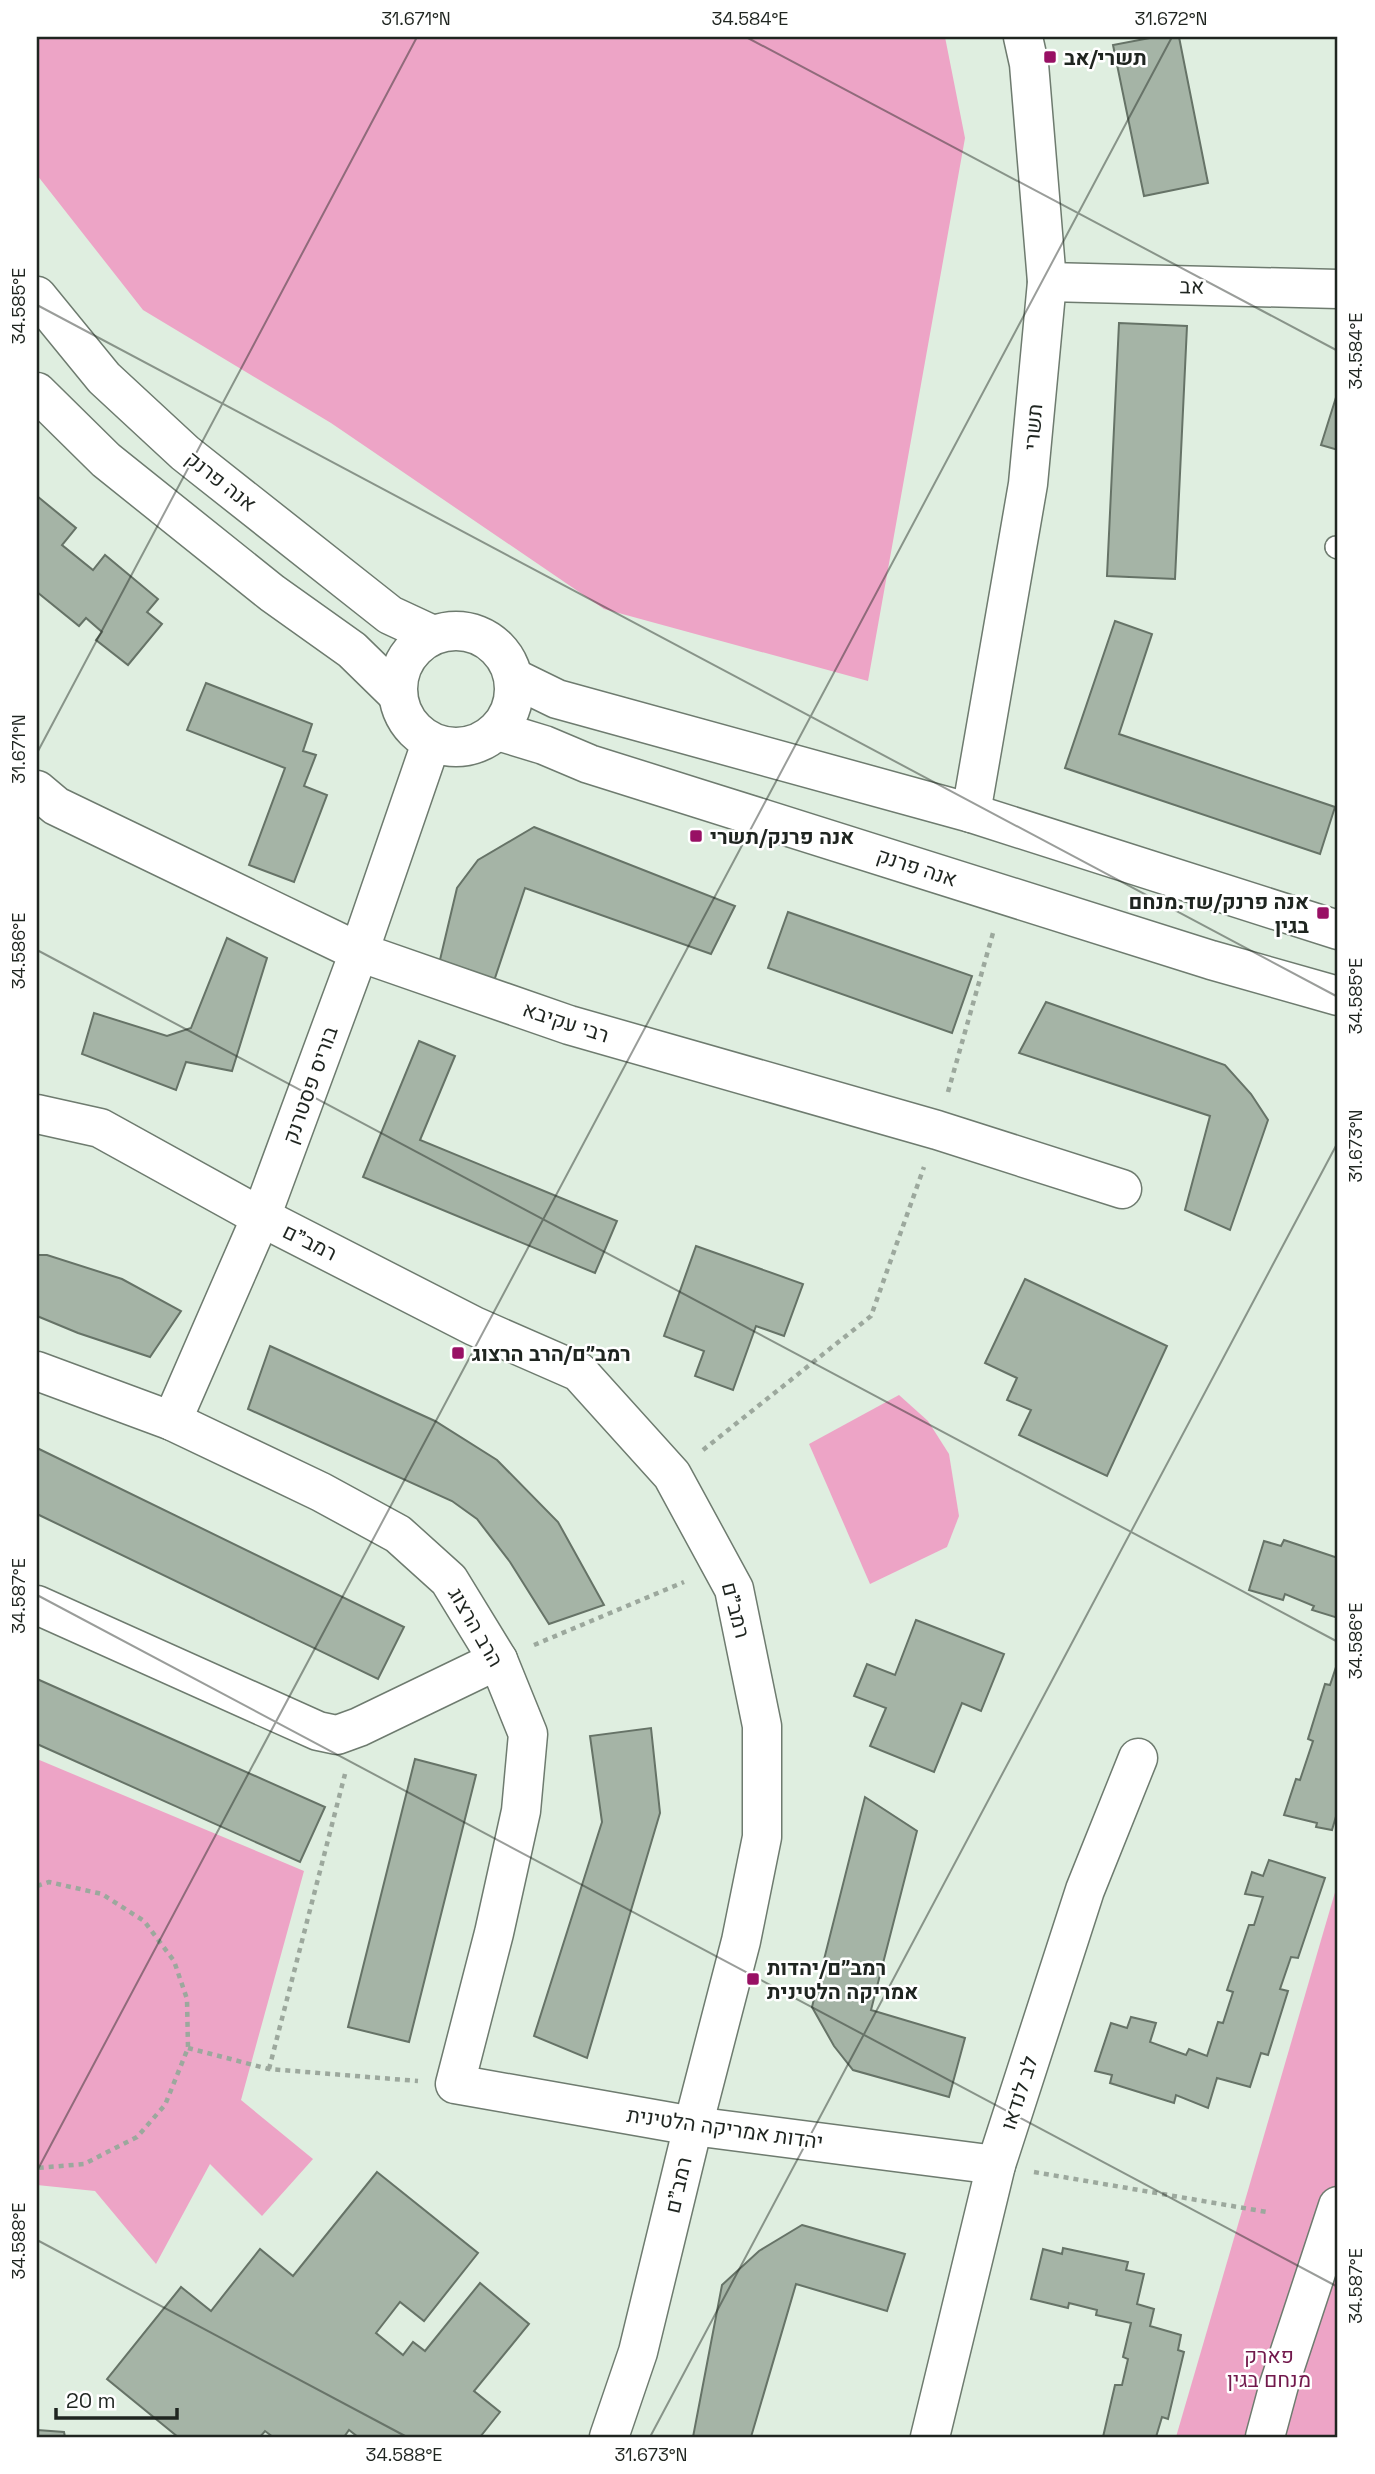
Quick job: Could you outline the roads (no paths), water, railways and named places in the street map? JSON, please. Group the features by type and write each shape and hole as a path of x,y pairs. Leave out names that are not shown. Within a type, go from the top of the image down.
{"street":[{"name":"תשרי","path":"971,813 1028,484 1046,282 1029,64 1023,37"},
{"name":"אב","path":"1046,282 1338,289"},
{"name":"אנה פרנק","path":"37,296 104,378 185,453 390,615 433,635"},
{"path":"37,392 106,460 272,593 352,650 398,695"},
{"path":"458,631 484,637 498,648 508,662 514,678 514,697 509,715 498,731 467,747 431,743 419,734 408,723 398,695 399,676 406,660 418,645 433,635 458,631"},
{"path":"514,678 557,699 971,813 1338,930"},
{"name":"אנה פרנק","path":"498,731 544,745 589,764 1004,895 1211,960 1338,996"},
{"name":"בוריס פסטרנק","path":"172,1421 261,1217 359,952 431,743"},
{"name":"רבי עקיבא","path":"37,790 56,806 359,952 569,1025 937,1130 1122,1189"},
{"name":"רמב\"ם","path":"37,1114 100,1128 261,1217 474,1326 579,1372 672,1475 734,1589 762,1726 762,1837 741,1941 692,2126 638,2352 609,2437"},
{"name":"הרב הרצוג","path":"37,1371 172,1421 321,1492 398,1534 449,1580 498,1660 528,1734 521,1811 494,1933 455,2084"},
{"path":"37,1605 317,1731 337,1735 498,1660"},
{"name":"לב לנדאו","path":"930,2437 996,2165 1085,1890 1138,1758"},
{"name":"יהדות אמריקה הלטינית","path":"455,2084 692,2126 996,2165"},
{"path":"1265,2437 1338,2206"}],"place":[{"name":"תשרי/אב","path":"1050,57"},
{"name":"אנה פרנק/תשרי","path":"696,836"},
{"name":"אנה פרנק/שד.מנחם בגין","path":"1323,913"},
{"name":"רמב״ם/הרב הרצוג","path":"458,1353"},
{"name":"רמב״ם/יהדות אמריקה הלטינית","path":"753,1979"}],"park label":[{"name":"פארק מנחם בגין","path":"1269,2367"}]}
